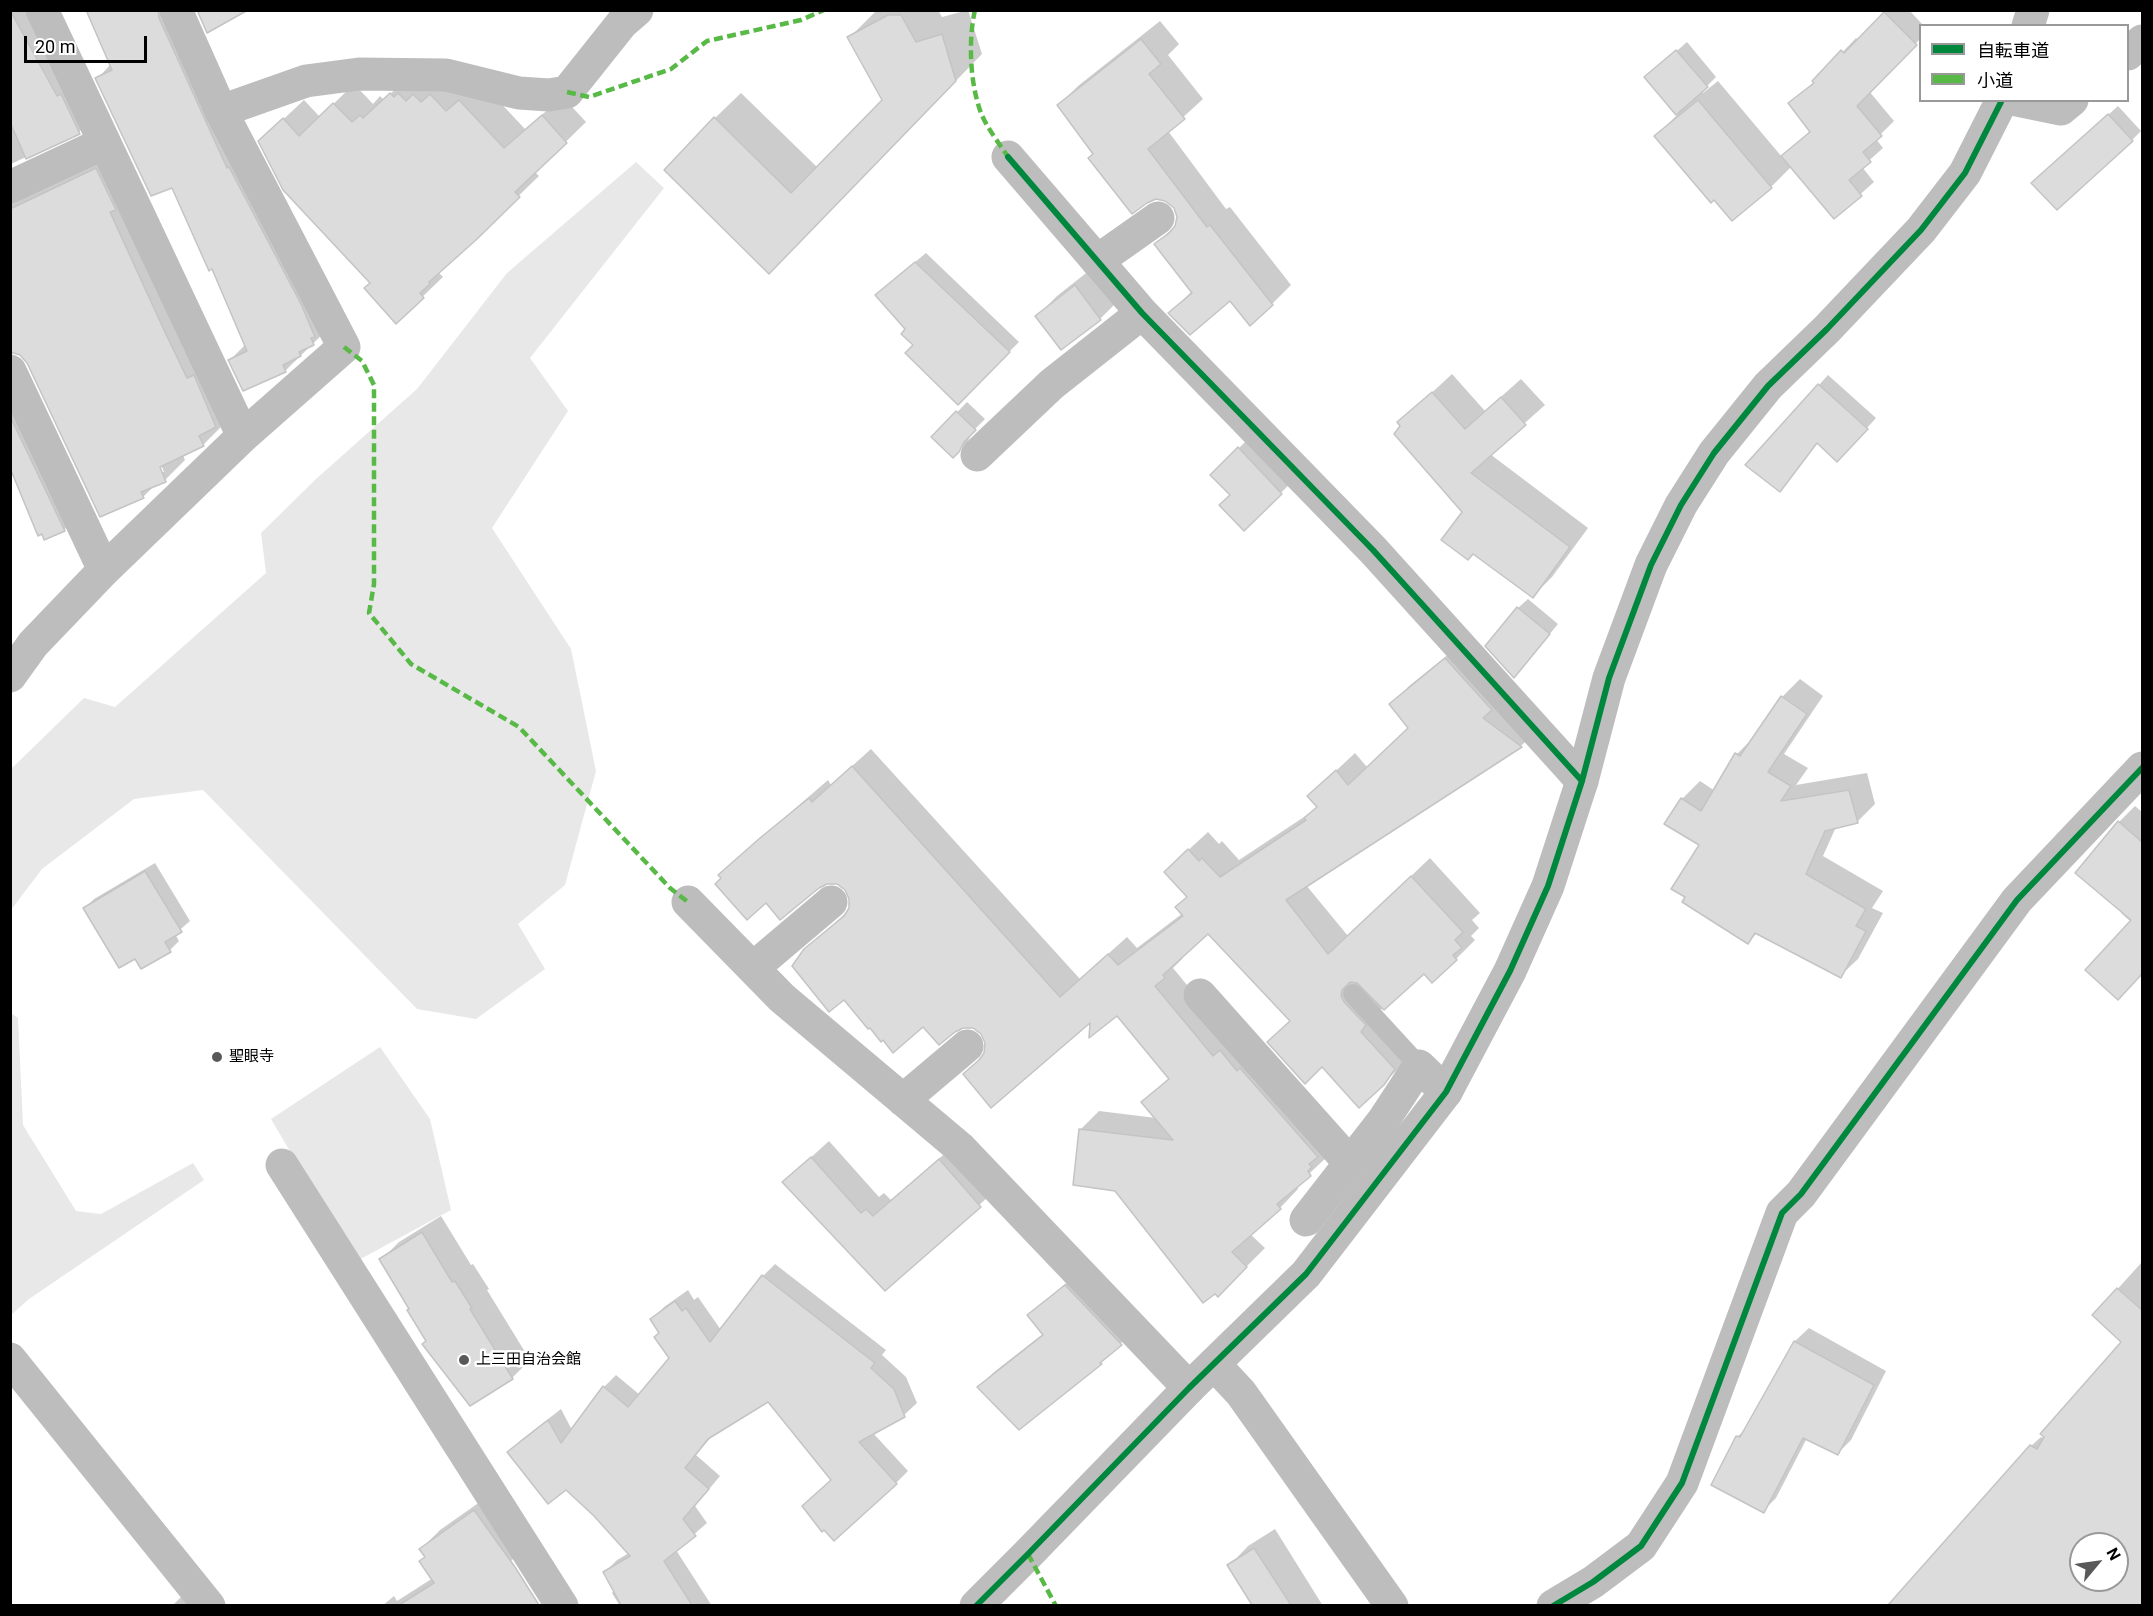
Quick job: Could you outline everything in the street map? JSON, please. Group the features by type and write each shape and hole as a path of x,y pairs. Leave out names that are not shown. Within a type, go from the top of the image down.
{"street":[{"path":"42,10 243,436"},
{"path":"10,676 33,644 104,570 243,436 344,347 220,111 176,10"},
{"path":"220,111 306,81 359,74 446,75 519,93 549,95 567,92 622,23 637,10"},
{"path":"2129,52 2142,41"},
{"path":"976,1605 1189,1388 1306,1274 1446,1092 1510,971 1548,886 1582,781 1609,678 1651,565 1680,505 1714,453 1768,386 1827,329 1921,230 1965,173 2001,102"},
{"path":"2026,102 2061,110 2070,102"},
{"path":"10,186 104,143"},
{"path":"1008,157 1142,313 1373,550 1582,781"},
{"path":"1097,261 1158,218"},
{"path":"976,455 1052,384 1142,313"},
{"path":"10,371 104,570"},
{"path":"1553,1605 1593,1582 1641,1546 1682,1483 1782,1213 1801,1194 2017,900 2142,768"},
{"path":"688,902 782,998 959,1147 1189,1388"},
{"path":"753,968 831,902"},
{"path":"1200,995 1350,1163"},
{"path":"903,1100 967,1046"},
{"path":"1306,1220 1383,1121 1419,1066 1446,1092"},
{"path":"282,1165 562,1605"},
{"path":"10,1359 209,1605"},
{"path":"1214,1364 1241,1393 1392,1605"}],"lane":[{"path":"1353,993 1419,1066"}],"shaded area":[{"path":"636,162 664,188 530,358 568,411 492,528 571,649 596,771 565,885 518,924 545,969 476,1019 417,1009 203,790 134,799 42,869 11,910 11,769 84,698 115,707 266,573 261,533 316,479 417,389 507,273"},
{"path":"11,1013 18,1018 23,1125 76,1211 101,1214 193,1163 204,1180 29,1299 11,1315"},
{"path":"380,1047 430,1119 451,1210 355,1262 271,1119"}],"building":[{"path":"10,10 57,96 61,94 80,134 26,159 10,122"},
{"path":"86,10 158,10 159,18 227,168 229,167 301,304 315,337 311,338 314,345 299,352 301,356 283,365 286,372 243,391 228,360 247,351 212,269 209,271 172,188 151,196 95,78 112,70"},
{"path":"197,10 248,10 207,33"},
{"path":"1884,12 1917,45 1857,106 1882,136 1863,152 1871,162 1849,180 1862,196 1834,219 1781,156 1810,132 1788,103 1814,83 1812,81 1841,50 1844,53"},
{"path":"888,15 901,15 916,42 942,34 956,81 769,274 664,170 714,117 791,193 882,100 847,37"},
{"path":"1141,39 1161,64 1149,74 1185,119 1148,149 1207,227 1210,225 1273,305 1250,326 1230,301 1190,335 1168,313 1192,293 1154,244 1175,226 1177,217 1174,208 1165,201 1156,199 1132,214 1088,158 1093,154 1057,105"},
{"path":"1676,50 1708,87 1676,115 1644,77"},
{"path":"390,93 394,97 398,93 406,101 413,94 421,102 430,94 446,111 459,100 504,148 542,115 567,143 515,192 520,197 429,282 430,284 420,293 424,298 396,324 364,288 370,283 283,190 258,141 283,118 299,136 333,103 352,122 360,115 363,118"},
{"path":"1698,100 1772,188 1732,221 1714,200 1711,203 1654,136"},
{"path":"2108,114 2133,141 2057,210 2031,183"},
{"path":"96,168 116,210 110,212 164,330 187,378 194,375 216,427 199,436 204,446 160,467 166,482 141,492 144,498 100,517 27,363 20,355 10,352 10,209"},
{"path":"915,262 1010,352 958,405 905,353 913,345 901,334 905,329 875,295"},
{"path":"1075,285 1101,320 1061,350 1035,316"},
{"path":"1818,384 1868,429 1837,462 1817,443 1780,492 1745,465"},
{"path":"1432,392 1465,429 1501,397 1526,425 1471,473 1570,547 1533,598 1473,554 1468,560 1441,540 1462,512 1394,434 1400,426 1397,422"},
{"path":"956,411 976,430 953,458 931,437"},
{"path":"10,416 65,531 44,540 42,534 38,536 10,468"},
{"path":"1238,447 1282,494 1244,531 1219,505 1230,495 1210,475"},
{"path":"1517,607 1550,634 1514,678 1485,646"},
{"path":"1445,658 1492,710 1483,718 1522,747 1286,900 1328,954 1411,876 1463,932 1455,940 1462,948 1453,955 1457,960 1432,983 1424,974 1384,1010 1357,983 1350,982 1342,990 1341,996 1344,1002 1366,1025 1361,1032 1395,1069 1384,1085 1359,1108 1322,1067 1305,1084 1267,1042 1290,1021 1208,934 1163,975 1165,978 1155,986 1213,1056 1220,1050 1237,1071 1240,1068 1318,1157 1309,1164 1312,1167 1308,1171 1311,1176 1277,1204 1281,1209 1232,1252 1247,1267 1218,1297 1215,1294 1203,1303 1115,1191 1073,1185 1079,1129 1173,1140 1141,1102 1169,1079 1117,1016 1089,1038 1090,1023 991,1108 963,1074 984,1053 985,1043 981,1034 973,1028 963,1028 955,1032 939,1045 923,1027 893,1053 883,1040 881,1042 870,1028 868,1029 844,1000 829,1012 792,966 804,949 844,916 849,908 849,899 845,890 837,884 827,884 780,920 766,903 747,920 715,884 721,878 718,875 760,838 809,798 812,802 852,766 1060,997 1108,954 1118,965 1183,916 1175,907 1187,897 1164,872 1188,849 1199,861 1202,858 1220,877 1306,820 1304,818 1317,807 1307,796 1336,770 1348,785 1408,728 1389,704"},
{"path":"1781,696 1807,714 1768,772 1791,786 1781,801 1849,790 1858,823 1825,831 1806,874 1866,909 1856,926 1866,931 1841,978 1755,933 1748,944 1682,902 1685,897 1671,889 1699,845 1664,824 1681,798 1701,811 1735,753 1740,756"},
{"path":"2118,821 2142,842 2142,974 2118,1000 2085,970 2131,920 2075,873"},
{"path":"145,871 182,932 165,942 171,952 141,969 135,959 119,968 83,908"},
{"path":"811,1157 861,1213 866,1209 873,1216 939,1159 981,1207 885,1291 782,1182"},
{"path":"422,1232 452,1282 455,1281 472,1308 470,1309 513,1379 470,1406 422,1344 426,1341 379,1259"},
{"path":"762,1275 875,1363 871,1368 894,1389 905,1417 859,1442 897,1484 834,1541 824,1530 822,1532 802,1506 831,1480 768,1402 708,1439 685,1468 709,1489 683,1519 696,1536 664,1561 692,1605 621,1605 603,1572 630,1556 594,1516 566,1490 548,1504 507,1452 548,1420 561,1443 603,1386 628,1407 669,1358 654,1337 659,1333 650,1319 675,1301 682,1311 686,1308 710,1342"},
{"path":"1065,1285 1122,1345 1100,1363 1102,1364 1019,1430 977,1387 1043,1335 1027,1315"},
{"path":"2117,1288 2142,1310 2142,1605 1888,1605 2030,1445 2037,1449 2044,1437 2040,1434 2121,1342 2092,1315"},
{"path":"1794,1341 1874,1385 1838,1455 1803,1438 1764,1513 1711,1485 1736,1436 1740,1437"},
{"path":"474,1510 539,1605 399,1605 434,1583 419,1561 425,1557 419,1549"},
{"path":"1254,1548 1291,1605 1252,1605 1227,1565"}],"marked path":[{"path":"567,92 589,97 671,69 707,41 801,20 824,10"},
{"path":"975,10 971,48 974,89 984,119 1008,157"},
{"path":"344,347 362,361 374,385 374,584 369,613 411,664 519,727 670,888 688,902"},
{"path":"1028,1554 1056,1606"}],"cycle path":[{"path":"976,1606 1189,1388 1306,1274 1446,1092 1510,971 1548,886 1582,781 1609,678 1651,565 1681,505 1714,453 1768,386 1827,329 1921,230 1965,173 2001,102"},
{"path":"1008,157 1142,313 1373,550 1582,781"},
{"path":"1553,1606 1593,1582 1641,1546 1682,1483 1782,1213 1801,1194 2017,900 2142,768"}],"place":[{"name":"聖眼寺","path":"217,1057"},
{"name":"上三田自治会館","path":"464,1360"}]}
